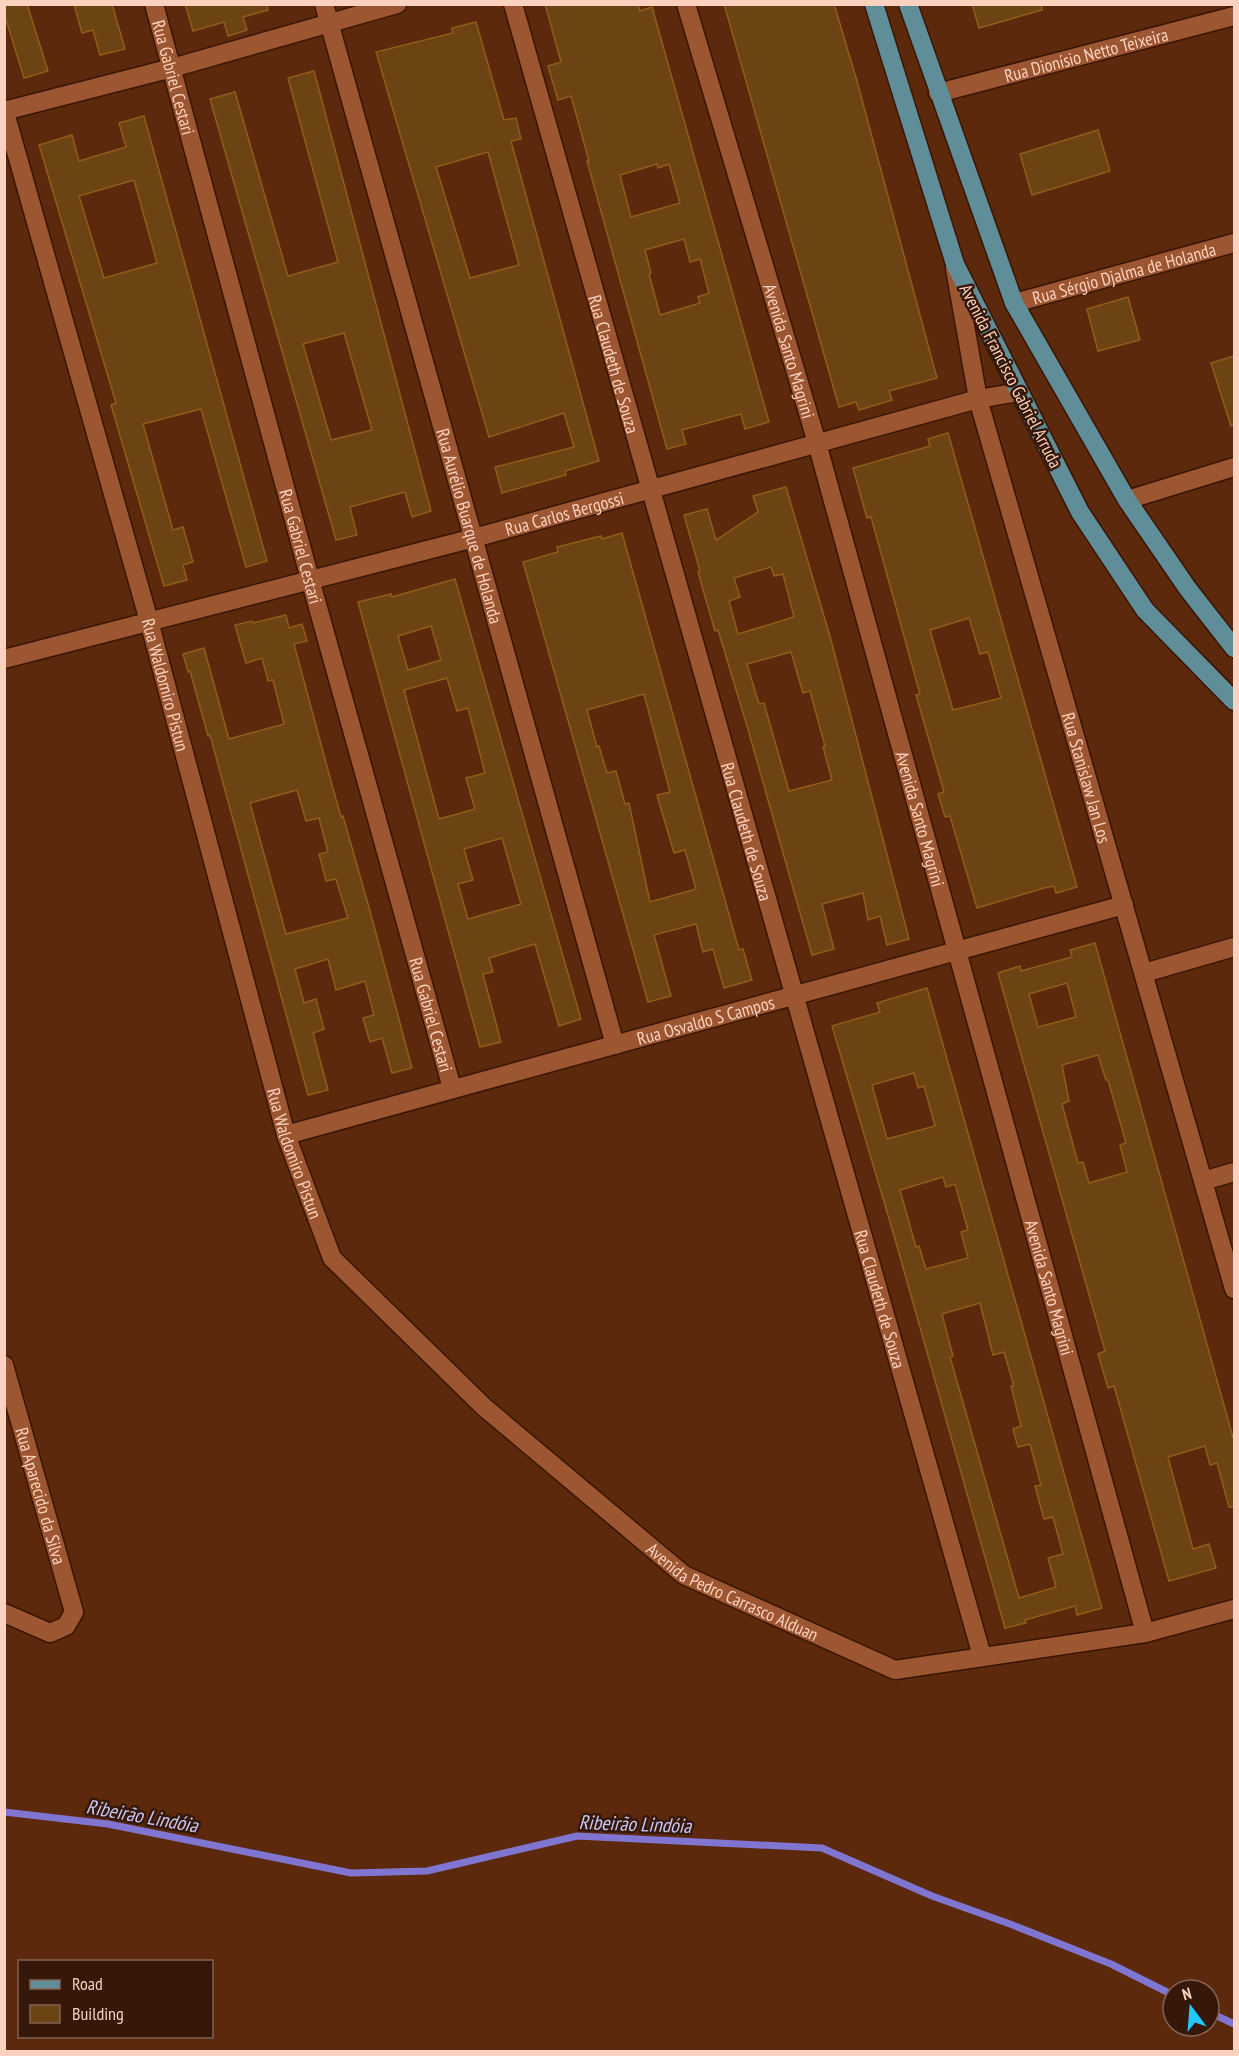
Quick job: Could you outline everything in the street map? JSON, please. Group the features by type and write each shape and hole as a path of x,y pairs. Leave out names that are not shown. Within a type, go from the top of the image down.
{"main road":[{"name":"Avenida Francisco Gabriel Arruda","path":"874,4 955,264 1080,512 1145,610 1234,701"},
{"name":"Avenida Francisco Gabriel Arruda","path":"908,4 1014,303 1127,500 1188,589 1234,648"}],"street":[{"name":"Rua Gabriel Cestari","path":"154,4 310,579 452,1088"},
{"name":"Rua Aurélio Buarque de Holanda","path":"324,4 615,1045"},
{"path":"5,110 172,68 398,4"},
{"name":"Rua Claudeth de Souza","path":"513,4 982,1656"},
{"name":"Avenida Santo Magrini","path":"686,4 817,443 1145,1633"},
{"name":"Rua Dionísio Netto Teixeira","path":"938,93 1234,16"},
{"name":"Rua Waldomiro Pistun","path":"5,110 149,621 286,1135 332,1258"},
{"name":"Rua Sérgio Djalma de Holanda","path":"1014,303 1234,243"},
{"name":"Rua Stanislaw Jan Los","path":"955,264 978,399 1234,1289"},
{"name":"Rua Carlos Bergossi","path":"4,659 474,538 978,399 1019,392"},
{"path":"1127,500 1234,467"},
{"name":"Rua Osvaldo S Campos","path":"286,1135 1124,905"},
{"path":"1144,973 1234,946"},
{"path":"1203,1181 1234,1172"},
{"name":"Avenida Pedro Carrasco Alduan","path":"332,1258 484,1407 684,1575 895,1670 1145,1633 1234,1609"},
{"name":"Rua Aparecido da Silva","path":"4,1365 74,1612 66,1626 50,1633 4,1613"}],"building":[{"path":"4,4 27,4 48,71 24,78 4,13"},
{"path":"74,4 112,4 125,49 100,55 93,30 82,33"},
{"path":"185,4 267,4 268,10 243,17 247,30 228,36 224,22 193,31"},
{"path":"545,4 638,4 640,11 652,7 769,422 745,429 741,414 682,430 686,444 667,449 571,96 558,100 548,66 561,62","holes":["657,164 658,168 669,164 680,203 631,217 620,175","684,239 690,262 700,259 709,293 698,297 700,303 660,315 645,250"]},
{"path":"724,4 834,4 937,378 889,391 892,400 859,410 856,402 839,407"},
{"path":"972,4 1042,4 1042,10 979,28"},
{"path":"476,22 504,120 516,118 521,139 511,141 599,461 565,471 566,475 502,493 495,467 574,447 564,413 489,437 376,52 453,33 452,28","holes":["488,152 519,265 470,278 436,167"]},
{"path":"314,71 431,511 412,517 405,492 350,507 357,535 336,540 210,99 235,92 288,276 338,262 288,78","holes":["344,333 372,430 331,440 303,344"]},
{"path":"144,116 267,561 246,567 201,409 143,424 173,530 183,527 193,562 183,565 187,580 164,586 111,405 116,403 39,145 72,135 79,161 126,147 119,123","holes":["134,180 157,263 104,278 79,196"]},
{"path":"1098,130 1110,171 1032,195 1020,154"},
{"path":"1128,297 1140,340 1098,351 1087,309"},
{"path":"1234,356 1234,425 1231,426 1211,363"},
{"path":"948,433 1077,887 1056,893 1054,886 1044,888 977,908 950,816 945,817 938,794 944,792 916,695 920,694 871,517 867,518 853,468 930,446 928,439","holes":["969,618 980,654 988,652 1001,698 953,710 930,630"]},
{"path":"786,487 831,640 909,939 887,945 880,916 868,920 863,893 822,904 834,949 812,955 747,726 718,630 715,631 708,607 684,515 707,509 716,540 758,512 753,496","holes":["771,567 774,576 783,574 794,617 738,634 729,601 740,597 734,578","791,652 803,693 810,691 832,780 789,791 764,703 759,704 747,664"]},
{"path":"622,533 739,950 743,949 752,980 724,988 713,949 703,952 696,924 654,935 671,996 648,1002 523,562 558,552 557,547 601,536 602,539","holes":["644,694 670,792 657,795 674,853 685,850 696,889 650,902 629,803 625,804 616,771 607,773 587,710"]},
{"path":"455,579 581,1019 559,1026 535,944 489,958 493,972 483,974 501,1042 480,1047 358,602 391,594 392,597","holes":["431,626 441,660 408,670 398,636","447,678 457,711 468,708 485,773 466,778 475,809 439,819 404,690","502,838 521,904 468,919 458,884 473,880 464,849"]},
{"path":"286,615 289,628 302,624 307,641 294,644 412,1068 392,1073 382,1038 370,1042 363,1018 374,1015 365,981 336,990 328,959 295,969 304,1003 316,999 324,1029 313,1033 328,1090 308,1095 210,735 208,736 183,654 204,648 229,739 284,724 273,680 268,681 262,658 246,663 235,625 252,621 253,623","holes":["297,790 306,821 319,818 328,852 319,854 326,881 336,879 348,918 286,934 250,803"]},
{"path":"1095,943 1234,1441 1234,1507 1229,1507 1217,1463 1210,1465 1205,1446 1168,1457 1193,1549 1209,1544 1216,1568 1169,1581 1114,1386 1108,1388 1098,1354 1105,1351 998,973 1020,966 1021,971 1072,957 1070,950","holes":["1067,983 1076,1017 1038,1027 1029,994","1098,1055 1106,1080 1108,1080 1126,1143 1120,1145 1127,1172 1089,1183 1083,1162 1078,1163 1062,1104 1069,1101 1062,1065"]},
{"path":"927,988 1102,1608 1077,1615 1075,1606 1005,1628 832,1026 880,1012 877,1003","holes":["914,1073 918,1088 924,1086 935,1126 887,1139 872,1085","943,1177 946,1187 955,1184 968,1230 961,1232 968,1258 926,1269 919,1246 916,1247 900,1190","980,1303 993,1355 1004,1352 1014,1386 1011,1386 1021,1426 1013,1429 1018,1447 1030,1444 1041,1485 1035,1486 1044,1519 1053,1517 1063,1554 1048,1558 1056,1587 1019,1598 950,1357 953,1356 942,1314"]}],"waterway":[{"name":"Ribeirão Lindóia","path":"4,1812 108,1824 351,1873 427,1871 577,1836 822,1848 932,1896 1111,1964 1161,1989"},
{"name":"Ribeirão Lindóia","path":"1221,2018 1234,2024"}]}
